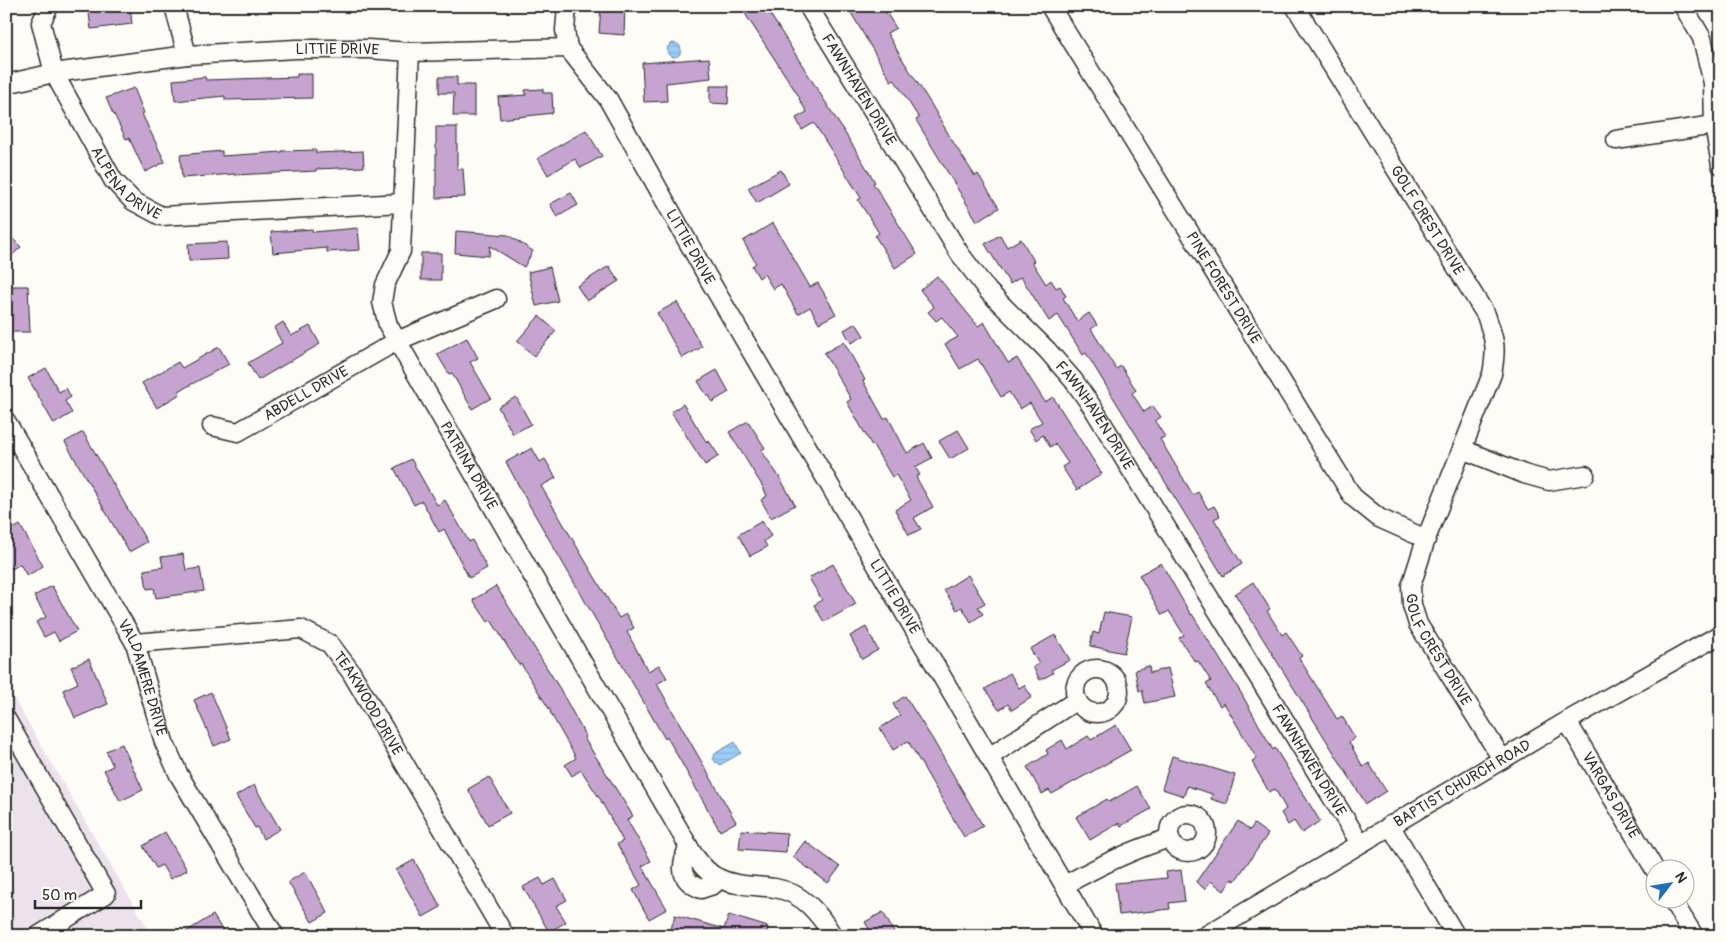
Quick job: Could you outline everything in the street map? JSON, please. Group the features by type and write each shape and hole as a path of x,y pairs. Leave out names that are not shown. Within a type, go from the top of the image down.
{"street":[{"name":"ALPENA DRIVE","path":"49,6 41,23 54,72 113,180 133,201 161,216 403,202"},
{"path":"174,6 186,55"},
{"path":"567,6 565,30 568,48"},
{"name":"FAWNHAVEN DRIVE","path":"808,6 960,254 988,291 1047,350 1074,381 1093,408 1360,843"},
{"name":"PINE FOREST DRIVE","path":"1050,6 1354,497 1379,518 1426,538"},
{"name":"GOLF CREST DRIVE","path":"1294,6 1486,315 1494,338 1496,354 1492,374 1426,538 1411,586 1412,605 1418,624 1502,760"},
{"path":"1683,6 1702,38 1714,83 1714,125 1721,165"},
{"name":"LITTIE DRIVE","path":"6,84 54,72 186,55 305,49 368,49 410,52 568,48 608,99 707,276 1094,936"},
{"name":"PATRINA DRIVE","path":"410,52 401,251 385,285 382,302 388,325 688,847 708,872 720,879 730,883 753,887 776,888 799,896 822,918 833,936"},
{"path":"1616,140 1714,125"},
{"name":"ABDELL DRIVE","path":"212,426 238,432 397,341 496,299"},
{"name":"VALDAMERE DRIVE","path":"6,421 135,643 164,742 179,775 275,936"},
{"path":"1462,449 1524,474 1549,481 1585,475"},
{"name":"TEAKWOOD DRIVE","path":"135,643 301,629 330,644 351,672 505,936"},
{"name":"BAPTIST CHURCH ROAD","path":"1205,936 1567,721 1721,634"},
{"path":"989,757 1077,700"},
{"path":"6,720 106,894 38,936"},
{"name":"VARGAS DRIVE","path":"1567,721 1649,860"},
{"path":"1390,825 1456,936"},
{"path":"1065,885 1101,864 1139,847 1170,838"},
{"path":"1678,910 1694,936"}],"shaded area":[{"path":"6,685 152,936 6,936"}],"water":[{"path":"671,43 677,43 681,50 677,57 671,57 667,53 667,47"},
{"path":"735,742 741,753 720,765 718,762 716,763 713,758 715,757 714,754"}],"building":[{"path":"88,6 130,6 132,24 91,29"},
{"path":"601,6 625,6 624,35 599,33"},
{"path":"740,6 765,6 855,149 875,182 873,183 917,254 895,268 875,236 879,233 858,200 861,198 814,123 802,130 796,118 807,112 800,98"},
{"path":"847,6 882,6 896,28 887,33 953,142 975,176 978,174 999,208 977,221 916,120 919,118 894,79 891,81"},
{"path":"709,58 711,78 666,83 667,101 644,102 642,63"},
{"path":"297,74 312,74 312,98 225,100 225,96 175,101 173,80 205,77 206,80 297,77"},
{"path":"439,77 457,77 457,85 474,85 474,116 453,116 454,93 439,93"},
{"path":"710,86 729,86 728,104 710,103"},
{"path":"134,88 144,113 142,114 165,162 145,172 129,138 126,139 106,98"},
{"path":"543,89 543,93 552,93 553,113 500,119 498,97 526,95 525,90"},
{"path":"436,127 457,127 457,169 463,169 465,197 436,198"},
{"path":"586,130 602,156 581,168 575,159 548,175 538,158"},
{"path":"316,150 316,153 363,151 364,167 182,178 180,155 222,151 222,156"},
{"path":"781,170 789,184 757,203 748,188"},
{"path":"571,193 578,205 557,217 550,204"},
{"path":"773,223 810,287 818,283 836,314 819,323 810,307 798,314 781,284 773,289 764,274 759,278 752,266 756,263 743,241"},
{"path":"358,228 360,250 327,252 327,248 273,253 271,232 312,229 313,232"},
{"path":"456,231 508,235 533,251 524,267 490,246 489,256 455,253"},
{"path":"6,232 21,247 6,261"},
{"path":"1000,235 1007,247 1021,239 1034,261 1032,262 1046,284 1051,280 1056,288 1060,286 1066,296 1063,298 1077,321 1089,313 1097,325 1091,329 1116,369 1121,366 1136,390 1132,393 1144,412 1153,406 1161,417 1155,421 1165,437 1160,439 1193,495 1198,492 1208,509 1214,506 1220,516 1214,519 1242,564 1223,576 1086,353 1083,355 1058,315 1049,321 1021,277 1010,284 985,244"},
{"path":"227,242 228,259 189,261 188,244"},
{"path":"421,253 441,253 441,280 421,280"},
{"path":"609,266 619,281 587,301 577,286"},
{"path":"550,267 558,301 536,306 528,272"},
{"path":"937,276 978,326 984,322 1008,363 1017,358 1045,402 1053,397 1102,474 1077,490 1062,467 1068,463 1055,444 1050,447 1043,435 1036,440 1029,429 1042,422 1030,403 1020,409 1009,392 1001,397 978,359 960,369 945,344 958,337 942,317 936,321 928,312 934,307 920,290"},
{"path":"9,286 28,286 30,332 10,332"},
{"path":"677,302 702,347 682,358 657,313"},
{"path":"539,316 556,331 534,356 517,341"},
{"path":"283,322 291,336 310,326 320,344 258,380 248,363 282,343 274,328"},
{"path":"856,323 864,336 851,343 844,330"},
{"path":"467,338 478,358 470,362 491,398 472,409 452,373 449,374 437,354"},
{"path":"844,342 884,419 888,417 907,453 924,443 932,458 915,467 920,475 916,477 933,507 914,518 921,529 909,535 895,510 911,500 896,475 892,477 872,446 847,402 851,399 824,353"},
{"path":"219,347 229,364 179,391 180,394 157,408 142,383 178,362 182,368"},
{"path":"46,368 59,392 66,388 71,397 65,401 72,413 54,424 28,378"},
{"path":"717,370 729,392 712,402 698,381"},
{"path":"516,397 531,424 513,434 498,407"},
{"path":"683,404 707,443 709,441 719,456 705,465 671,412"},
{"path":"748,421 765,448 761,450 795,505 771,518 761,500 767,496 763,487 729,432"},
{"path":"958,430 969,448 950,459 939,441"},
{"path":"83,432 147,542 129,552 65,442"},
{"path":"532,448 540,462 545,459 556,478 541,486 619,618 626,614 634,628 627,632 648,671 659,665 667,678 657,684 736,822 720,831 667,737 665,739 528,503 506,462"},
{"path":"411,459 437,505 445,500 469,542 472,540 487,568 469,578 444,529 439,532 422,501 414,505 394,468"},
{"path":"762,521 771,536 764,541 767,547 750,556 738,535"},
{"path":"20,525 43,566 27,576 20,564 12,569 6,560 6,533"},
{"path":"183,554 186,570 200,568 204,591 156,598 154,588 147,589 144,570 163,567 161,557"},
{"path":"1161,563 1191,615 1241,693 1273,750 1275,748 1320,821 1302,833 1294,821 1288,825 1281,813 1286,809 1275,789 1269,792 1252,762 1257,759 1224,703 1220,706 1206,684 1211,681 1198,661 1195,662 1179,638 1184,635 1169,611 1162,615 1139,575"},
{"path":"833,564 856,604 824,622 814,605 822,600 809,578"},
{"path":"968,575 985,603 978,607 983,614 971,622 962,607 957,610 944,590"},
{"path":"1253,582 1270,609 1267,611 1282,635 1286,632 1302,656 1299,658 1337,719 1342,716 1355,738 1349,742 1363,767 1369,763 1386,791 1366,804 1235,594"},
{"path":"52,586 77,631 59,641 54,632 44,637 36,622 46,617 34,596"},
{"path":"496,586 560,689 586,737 584,738 633,816 627,820 651,861 642,866 667,909 649,919 633,890 641,885 617,844 623,841 600,799 581,770 572,776 565,765 576,758 551,712 491,620 488,622 473,600"},
{"path":"1104,612 1132,617 1124,653 1090,646 1093,632 1099,634"},
{"path":"866,627 878,650 862,659 850,636"},
{"path":"1055,635 1070,660 1051,670 1053,673 1040,680 1033,667 1039,664 1030,649"},
{"path":"89,659 108,704 75,718 63,690 78,683 71,667"},
{"path":"1149,666 1150,673 1168,668 1175,697 1145,703 1142,690 1139,691 1135,670"},
{"path":"1010,673 1019,688 1024,685 1032,697 1012,710 1008,704 999,710 985,689"},
{"path":"211,692 231,739 214,746 194,700"},
{"path":"905,696 983,826 964,837 908,741 893,750 880,728 900,716 893,704"},
{"path":"1116,725 1131,750 1052,794 1049,790 1042,794 1027,767 1048,754 1046,750 1062,740 1067,749 1088,736 1091,740"},
{"path":"122,744 143,790 120,801 104,770 113,766 106,751"},
{"path":"1172,756 1235,775 1227,804 1211,799 1212,794 1187,786 1184,796 1162,789"},
{"path":"489,777 510,813 488,825 468,789"},
{"path":"254,785 280,829 263,839 236,796"},
{"path":"1137,786 1151,809 1121,826 1119,823 1090,840 1076,817 1107,799 1109,802"},
{"path":"1238,821 1250,830 1254,824 1268,834 1235,881 1232,879 1224,891 1211,881 1205,889 1196,882"},
{"path":"741,830 787,833 786,852 739,849"},
{"path":"165,832 187,870 170,879 162,865 156,868 143,846"},
{"path":"805,841 840,867 828,883 793,857"},
{"path":"414,860 441,907 423,917 396,870"},
{"path":"1181,870 1185,901 1169,903 1170,909 1119,915 1115,883 1167,878 1166,872"},
{"path":"305,872 328,913 312,922 288,882"},
{"path":"540,878 544,885 555,879 567,900 556,906 566,922 549,932 523,887"},
{"path":"883,912 896,936 873,936 865,922"},
{"path":"213,915 226,936 179,936"},
{"path":"675,915 724,929 729,915 768,927 766,936 669,936"}]}
